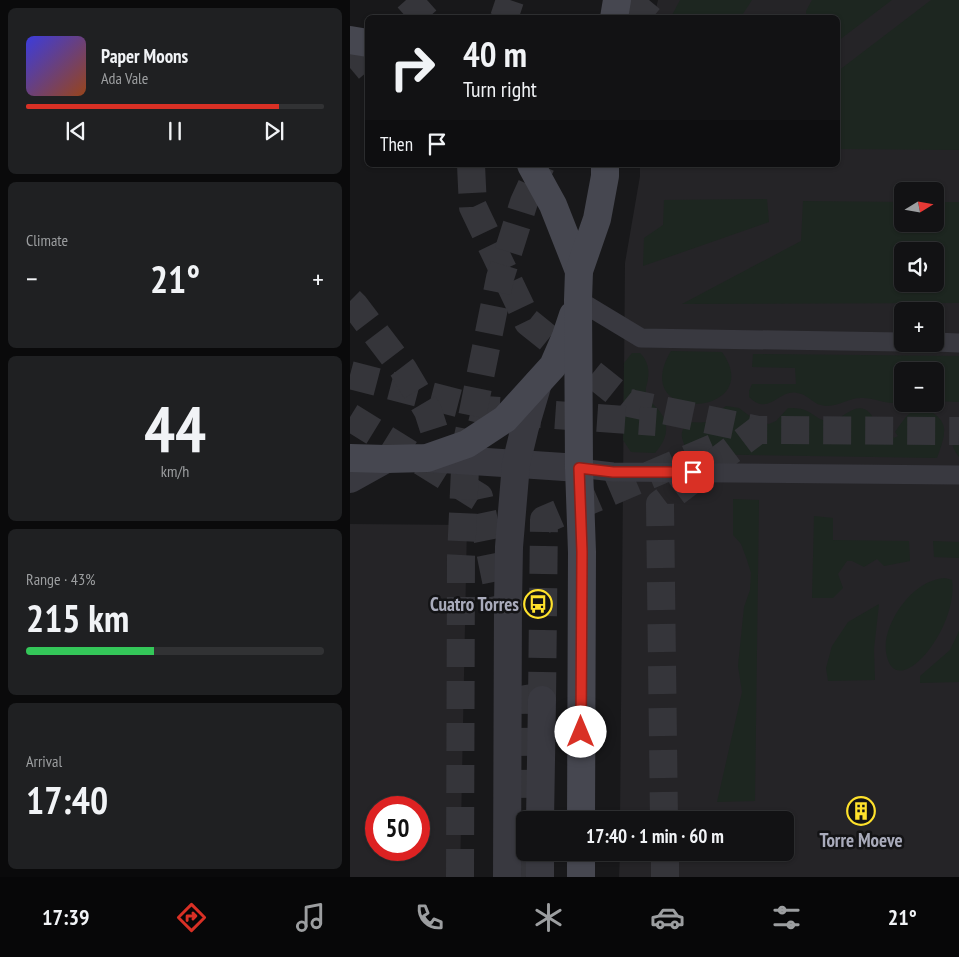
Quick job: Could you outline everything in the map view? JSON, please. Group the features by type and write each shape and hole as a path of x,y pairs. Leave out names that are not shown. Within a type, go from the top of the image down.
{"main road":[{"path":"614,15 617,0"},
{"path":"350,40 365,42"},
{"path":"532,167 553,205 579,270"},
{"path":"581,811 582,552 579,468 579,270 597,219 605,167"},
{"path":"350,458 427,458 467,444 505,419 553,366 566,336 578,300"},
{"path":"581,861 581,877"}],"street":[{"path":"507,877 509,547 516,464 538,383"},
{"path":"427,458 579,468"},
{"path":"350,479 386,459"},
{"path":"540,811 542,700"},
{"path":"540,861 540,877"}],"lane":[{"path":"578,300 641,338 894,342"},
{"path":"944,342 959,342"},
{"path":"579,468 613,472 959,475"}],"shaded area":[{"path":"658,0 959,0 959,877 619,877 620,861 794,861 794,811 620,811 625,263 640,167 840,167 840,15 654,15"},
{"path":"680,0 752,0 742,15 672,15"},
{"path":"812,0 892,0 840,39 840,15 806,15"},
{"path":"931,0 959,0 959,150 840,149 840,69"},
{"path":"767,199 769,222 643,266 644,238 663,225 664,200"},
{"path":"803,201 894,202 894,232 944,232 944,202 959,202 959,303 682,304 801,241"},
{"path":"671,351 722,352 731,374 727,390 714,400 697,404 679,401 666,392 662,375"},
{"path":"632,353 640,353 646,361 648,367 647,395 661,414 666,425 663,442 655,453 631,452 623,440 624,363"},
{"path":"753,354 959,356 959,402 944,401 944,362 894,362 894,403 861,398 831,406 818,404 797,393 784,395 768,403 756,402 749,397 752,384 796,384 795,368 752,367"},
{"path":"726,406 739,408 759,423 769,424 776,421 788,408 802,409 820,419 828,421 838,419 859,408 868,411 879,428 886,434 890,433 894,438 898,436 895,432 903,420 912,412 930,412 943,423 944,436 937,458 688,454 682,434 688,422 706,422"},
{"path":"959,420 959,457 952,443 952,434"},
{"path":"733,499 759,500 755,801 717,802 742,692 738,666 744,607 750,590 751,573 741,544 733,535"},
{"path":"814,516 833,518 833,540 909,541 910,561 884,566 877,559 864,567 852,561 847,561 838,574 843,588 833,598 812,598"},
{"path":"350,524 467,525 460,877 350,877"},
{"path":"933,541 959,542 959,558 934,557"},
{"path":"945,578 952,580 952,600 946,620 936,639 925,655 912,666 901,671 891,666 886,652 886,642 890,626 897,612 917,589 937,579"},
{"path":"879,604 874,649 875,680 828,681 826,668 832,646 848,622"},
{"path":"959,631 959,682 920,683 920,676 950,650"}],"tunnel":[{"path":"410,15 427,0"},
{"path":"505,15 510,0"},
{"path":"636,15 649,0"},
{"path":"350,68 365,56"},
{"path":"471,167 473,207 528,322 629,403 758,430"},
{"path":"460,877 461,557 466,447 500,278 524,202 540,167"},
{"path":"350,301 403,369 428,411 449,476"},
{"path":"350,375 484,410 656,422"},
{"path":"350,417 479,497 502,610"},
{"path":"664,811 660,504 758,430 959,431"},
{"path":"542,700 544,520 720,445"},
{"path":"519,686 521,698 523,877"},
{"path":"665,861 665,877"}],"place":[{"name":"Cuatro Torres","path":"538,604"},
{"name":"Torre Moeve","path":"861,811"}],"route":[{"path":"581,732 582,552 579,468 613,472 693,472"}]}
